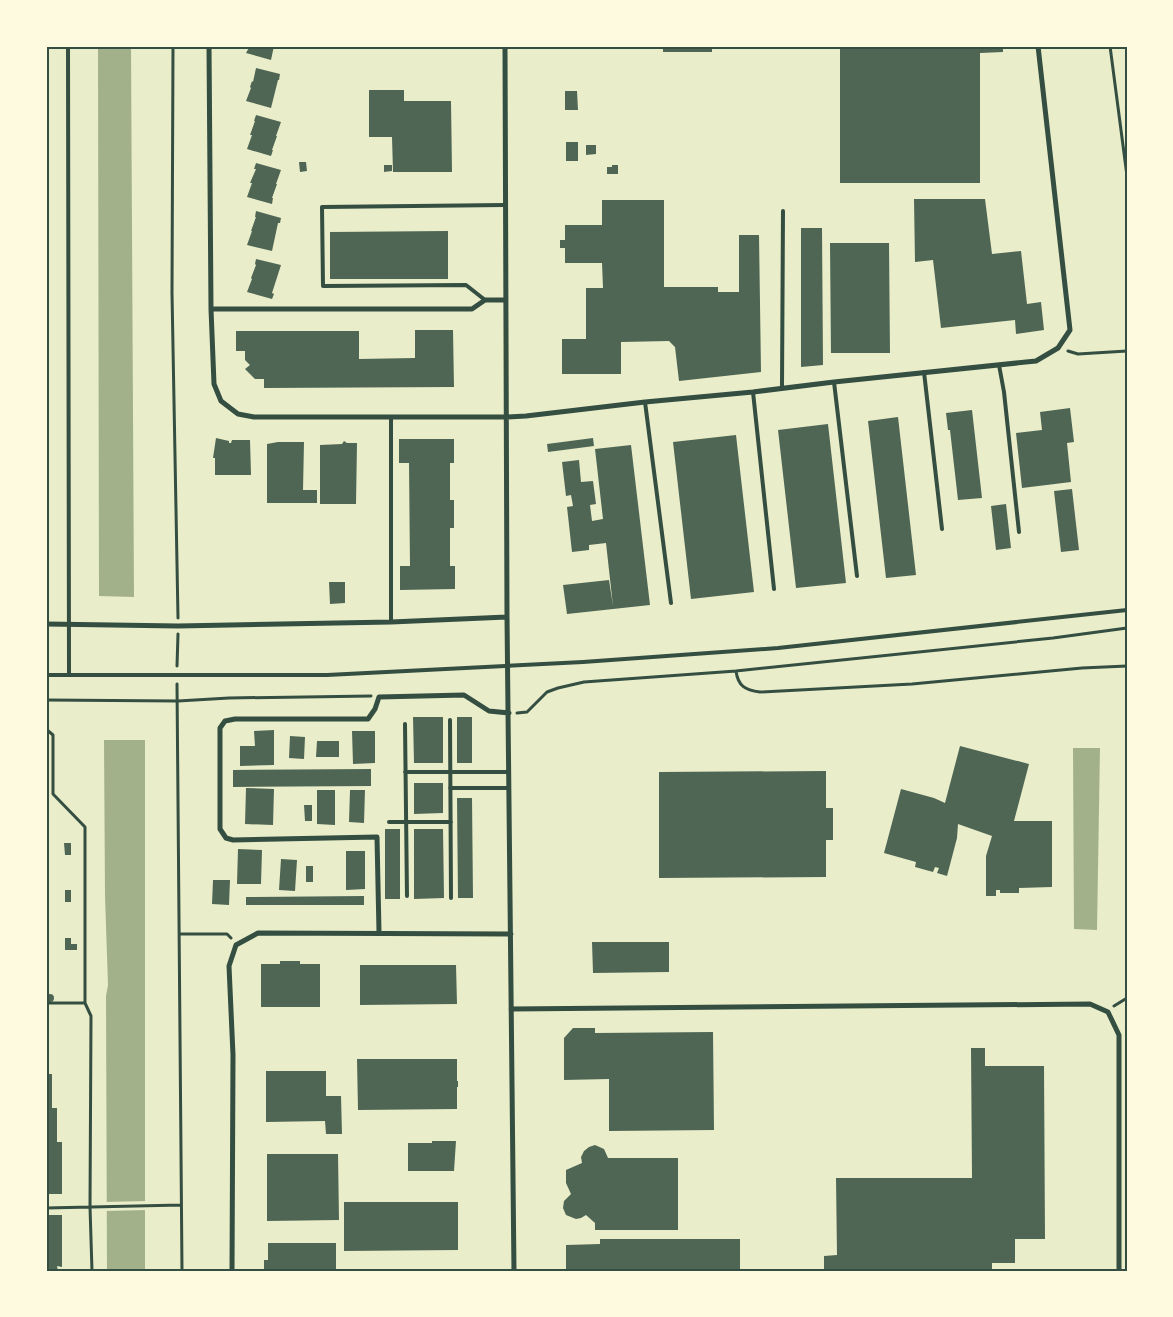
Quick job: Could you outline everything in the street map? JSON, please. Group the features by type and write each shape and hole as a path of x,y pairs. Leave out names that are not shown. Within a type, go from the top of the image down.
{"street":[{"path":"209,46 211,309 214,384 221,401 238,414 254,416 391,417 526,416 1036,361 1058,348 1070,330 1038,46"},
{"path":"505,46 507,617 514,1271"},
{"path":"211,309 472,309 485,300 506,300"},
{"path":"46,624 178,626 391,622 507,617"},
{"path":"379,932 377,837 233,840 226,838 220,829 220,728 225,721 235,719 368,719 375,710 379,697 464,695 489,711 509,713"},
{"path":"232,1271 233,1055 229,966 236,944 258,933 511,934"},
{"path":"512,1009 1090,1004 1108,1012 1119,1035 1120,1271"}],"lane":[{"path":"68,46 68,675"},
{"path":"485,300 466,285 323,286 322,207 505,205"},
{"path":"782,388 783,211"},
{"path":"999,365 1004,392 1019,532"},
{"path":"924,372 942,529"},
{"path":"834,382 857,576"},
{"path":"752,392 774,589"},
{"path":"645,402 671,603"},
{"path":"391,417 391,622"},
{"path":"46,675 327,674 508,666 778,648 1127,610"},
{"path":"450,720 452,898"},
{"path":"405,724 407,896"},
{"path":"406,772 509,772"},
{"path":"450,788 509,788"},
{"path":"389,822 451,822"}],"path":[{"path":"173,46 172,293 178,626 182,1271"},
{"path":"1110,46 1127,176"},
{"path":"1058,348 1078,354 1127,350"},
{"path":"509,713 527,712 547,692 584,682 736,671 1052,638 1127,628"},
{"path":"736,671 737,679 742,687 748,691 760,692 912,684 1082,668 1127,666"},
{"path":"46,700 178,701 239,698 379,697"},
{"path":"46,729 53,735 53,794 85,827 84,1002 91,1016 90,1207 92,1271"},
{"path":"180,934 227,934 236,944"},
{"path":"1108,1012 1127,998"},
{"path":"46,1003 84,1002"},
{"path":"46,1208 181,1204"}],"shaded area":[{"path":"98,46 131,46 134,597 99,596"},
{"path":"104,740 145,740 145,1271 107,1271 106,996 108,985 105,896"},
{"path":"1073,748 1100,748 1097,930 1074,929"}],"pier":[{"path":"147,1201 147,1210 104,1211 104,1202"}],"building":[{"path":"250,46 274,46 271,60 246,53"},
{"path":"343,46 438,46 438,49 343,49"},
{"path":"663,46 712,46 712,52 663,52"},
{"path":"840,46 1003,46 1003,52 980,53 980,183 840,183"},
{"path":"256,68 280,74 271,108 246,101"},
{"path":"369,90 404,90 404,101 451,101 452,172 393,172 392,137 369,137"},
{"path":"565,91 577,91 578,110 565,110"},
{"path":"256,115 281,122 271,156 247,149"},
{"path":"566,142 578,142 578,161 566,161"},
{"path":"586,145 596,145 596,154 586,155"},
{"path":"299,162 306,162 307,171 300,172"},
{"path":"256,163 281,170 272,198 272,204 247,197 256,169 254,169"},
{"path":"384,165 392,165 392,171 384,172"},
{"path":"612,165 618,165 618,174 607,174 607,167 612,167"},
{"path":"914,199 985,199 992,254 1021,251 1027,304 1041,302 1044,330 1016,334 1015,320 941,328 933,260 915,262"},
{"path":"602,200 664,200 664,287 718,287 718,292 739,292 739,235 759,235 761,372 679,381 675,347 669,341 621,342 621,374 562,374 562,339 586,339 586,288 603,288 602,263 565,263 565,248 560,248 560,240 565,240 565,225 602,225"},
{"path":"256,211 281,218 280,223 278,223 272,251 247,245 256,217"},
{"path":"801,228 822,228 823,365 801,367"},
{"path":"448,231 448,279 330,279 330,232"},
{"path":"830,243 889,243 890,353 831,353"},
{"path":"256,259 281,265 272,293 274,294 272,299 247,292 256,265"},
{"path":"415,330 453,330 454,387 264,388 264,379 255,379 245,369 250,365 245,360 245,351 236,351 236,331 359,331 359,359 415,358"},
{"path":"1070,408 1074,442 1067,443 1071,482 1022,488 1016,433 1042,430 1040,412"},
{"path":"972,410 982,498 958,500 950,430 948,430 946,413"},
{"path":"898,417 916,575 886,578 868,421"},
{"path":"828,424 846,583 796,588 778,430"},
{"path":"736,435 754,592 691,599 673,442"},
{"path":"216,438 229,441 229,443 232,440 250,440 251,475 215,475 215,458 213,458"},
{"path":"593,438 594,446 548,452 547,444"},
{"path":"399,439 454,439 454,463 450,463 450,500 454,500 454,528 450,528 450,566 455,566 455,589 400,590 400,566 410,566 409,463 399,463"},
{"path":"344,441 347,443 357,443 356,504 320,504 320,445 342,444"},
{"path":"304,442 303,490 317,490 317,503 267,503 267,444"},
{"path":"631,445 650,605 567,614 563,585 609,580 613,606 606,543 589,545 589,550 572,552 567,507 573,506 571,495 566,496 562,462 579,460 581,482 593,481 596,504 590,505 592,521 603,519 595,449"},
{"path":"1072,489 1079,550 1061,552 1054,491"},
{"path":"1006,504 1011,548 996,550 991,506"},
{"path":"329,582 345,582 345,603 330,604"},
{"path":"413,717 443,717 443,763 414,763"},
{"path":"457,717 472,717 472,763 457,763"},
{"path":"274,730 274,765 240,766 240,746 255,746 254,731"},
{"path":"352,731 375,731 375,763 353,764"},
{"path":"290,736 305,737 304,759 289,758"},
{"path":"317,741 339,741 339,757 316,757"},
{"path":"960,746 1029,764 1014,821 1052,821 1052,887 1019,888 1019,893 1000,893 1000,890 996,890 996,896 986,896 986,856 992,836 958,824 957,838 947,876 937,873 939,868 935,867 933,872 915,867 916,862 884,853 901,789 945,803"},
{"path":"371,769 371,786 233,787 233,770"},
{"path":"826,771 826,808 833,808 833,840 826,840 826,877 659,878 659,772"},
{"path":"414,783 443,783 443,813 414,814"},
{"path":"246,788 274,789 273,825 245,824"},
{"path":"317,790 335,790 335,825 317,824"},
{"path":"350,790 365,790 364,823 349,822"},
{"path":"457,798 472,798 473,898 458,898"},
{"path":"304,805 312,805 312,821 305,821"},
{"path":"385,829 400,829 400,899 385,899"},
{"path":"414,829 443,829 444,898 414,899"},
{"path":"64,843 71,843 71,855 65,855"},
{"path":"238,849 262,850 261,884 237,884"},
{"path":"346,851 365,851 365,889 346,890"},
{"path":"281,859 297,860 295,891 279,890"},
{"path":"306,866 313,866 313,882 306,882"},
{"path":"46,870 49,870 49,923 46,923"},
{"path":"213,880 230,880 229,905 212,904"},
{"path":"65,890 71,890 71,902 65,902"},
{"path":"364,896 364,905 246,905 246,897"},
{"path":"65,938 71,938 71,944 77,944 77,950 65,950"},
{"path":"592,942 669,942 669,972 593,973"},
{"path":"280,961 320,964 320,1007 261,1007 261,964 280,964"},
{"path":"360,965 456,965 457,1004 360,1005"},
{"path":"50,994 54,998 50,1002 46,998"},
{"path":"573,1028 595,1028 595,1033 713,1032 714,1130 609,1131 609,1079 564,1080 564,1038"},
{"path":"971,1048 985,1048 985,1066 1044,1066 1045,1239 1015,1239 1015,1263 992,1263 992,1271 824,1271 824,1256 837,1255 836,1178 972,1178"},
{"path":"357,1059 457,1059 457,1109 358,1110"},
{"path":"266,1071 326,1071 326,1096 341,1096 342,1134 326,1134 325,1121 266,1122"},
{"path":"46,1074 52,1074 52,1108 57,1108 57,1142 62,1142 62,1194 46,1194"},
{"path":"432,1141 456,1141 454,1171 408,1171 408,1143 432,1143"},
{"path":"595,1145 604,1149 608,1158 678,1158 678,1230 595,1230 595,1223 586,1215 576,1219 566,1215 563,1208 564,1201 571,1194 566,1183 566,1170 582,1163 581,1157 584,1151"},
{"path":"267,1154 338,1154 339,1220 267,1221"},
{"path":"344,1202 458,1202 458,1250 344,1251"},
{"path":"46,1215 62,1215 62,1267 57,1266 58,1271 46,1271"},
{"path":"600,1239 740,1239 740,1271 588,1271 588,1269 566,1269 566,1245 600,1244"},
{"path":"268,1243 336,1243 336,1271 264,1271 264,1260 268,1260"}]}
